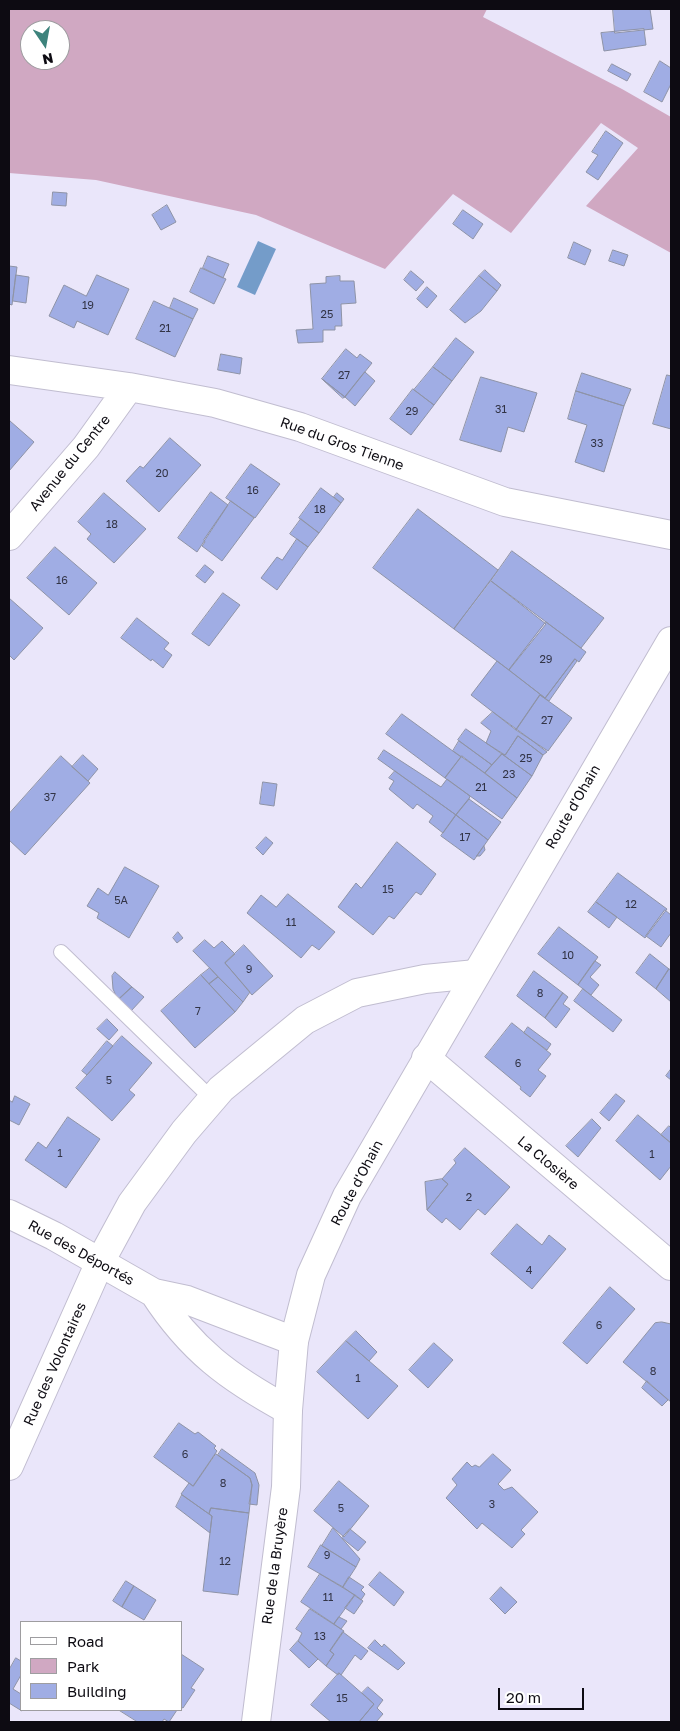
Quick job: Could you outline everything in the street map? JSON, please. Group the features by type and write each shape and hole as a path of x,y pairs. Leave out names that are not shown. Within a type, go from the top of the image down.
{"street":[{"name":"Rue du Gros Tienne","path":"9,370 129,387 215,403 300,427 505,502 671,535"},
{"name":"Avenue du Centre","path":"9,536 86,447 129,387"},
{"name":"Route d'Ohain","path":"288,1410 294,1341 311,1276 347,1196 671,641"},
{"path":"100,1262 132,1203 212,1099 266,1050 305,1020 358,993 425,979 476,974"},
{"name":"La Closière","path":"426,1058 671,1266"},
{"name":"Rue des Déportés","path":"9,1214 154,1293 187,1300 294,1341"},
{"name":"Rue des Volontaires","path":"9,1466 100,1262"},
{"name":"Rue des Déportés","path":"154,1293 168,1316 204,1355 241,1384 288,1410"},
{"name":"Rue de la Bruyère","path":"256,1722 286,1487 288,1410"}],"lane":[{"path":"62,952 212,1099"}],"green space":[{"path":"9,9 487,9 483,17 622,89 671,117 671,253 586,206 638,148 601,123 511,233 453,194 385,269 256,215 96,180 9,173"}],"water":[{"path":"258,241 276,249 255,295 237,287"}],"building":[{"path":"613,9 650,9 653,29 615,33"},
{"path":"644,29 646,45 604,51 601,33"},
{"path":"660,61 671,68 671,84 662,102 644,92"},
{"path":"612,64 631,74 627,81 608,71"},
{"path":"606,131 623,143 598,180 586,172 598,155 592,152"},
{"path":"53,192 67,193 66,206 52,205"},
{"path":"167,205 176,222 161,230 152,215"},
{"path":"463,210 483,224 473,239 453,224"},
{"path":"574,242 591,250 585,265 568,258"},
{"path":"613,250 628,255 624,266 609,261"},
{"path":"208,256 229,264 223,278 203,268"},
{"path":"9,266 17,267 12,305 9,304"},
{"path":"201,268 226,279 214,304 190,292"},
{"path":"485,270 501,285 497,291 479,276"},
{"path":"411,271 424,282 416,291 404,280"},
{"path":"16,275 29,277 26,303 13,301"},
{"path":"97,275 129,289 108,335 77,321 74,328 49,316 64,285 86,296"},
{"path":"340,276 340,281 354,281 356,303 341,304 342,326 335,326 335,330 323,330 323,342 298,343 296,330 313,329 310,284 326,283 326,277"},
{"path":"479,276 497,291 481,311 465,323 450,310"},
{"path":"427,287 437,296 427,308 417,299"},
{"path":"174,298 198,309 193,319 170,308"},
{"path":"154,301 193,319 175,357 136,339"},
{"path":"456,338 474,352 452,381 433,367"},
{"path":"346,349 357,358 360,354 372,363 345,397 322,379"},
{"path":"221,354 242,358 240,374 218,370"},
{"path":"433,367 452,381 434,405 414,390"},
{"path":"365,372 375,381 355,406 345,397"},
{"path":"582,373 631,389 624,406 576,391"},
{"path":"667,375 671,376 671,429 653,424"},
{"path":"481,377 537,393 524,432 508,427 501,452 460,440"},
{"path":"322,379 345,397 343,398"},
{"path":"413,389 434,405 411,435 390,419"},
{"path":"576,391 624,406 604,472 575,462 587,425 568,419"},
{"path":"9,422 34,442 9,471"},
{"path":"170,438 201,465 159,512 126,481 140,466 143,468"},
{"path":"251,464 280,484 255,518 226,498"},
{"path":"321,488 341,503 319,533 299,518"},
{"path":"211,492 228,505 197,552 178,538"},
{"path":"104,493 146,529 114,563 87,539 91,534 78,522"},
{"path":"337,493 344,499 341,503 334,497"},
{"path":"231,501 254,518 222,561 202,546 205,542 204,540"},
{"path":"418,509 498,570 454,629 373,568"},
{"path":"301,519 319,533 308,547 290,534"},
{"path":"297,539 308,547 277,590 261,578 277,557 282,560"},
{"path":"55,547 97,583 69,615 27,578"},
{"path":"512,551 604,618 581,648 491,581"},
{"path":"205,565 214,572 205,583 196,576"},
{"path":"491,581 546,624 509,670 454,629"},
{"path":"223,593 240,605 209,646 192,634"},
{"path":"9,598 43,628 14,660 9,655"},
{"path":"137,618 169,643 164,649 172,655 163,668 121,638"},
{"path":"546,622 586,652 579,662 575,659 545,698 509,670"},
{"path":"575,659 577,661 549,701 540,695 516,730 471,695 497,661 545,698"},
{"path":"540,695 572,718 548,751 516,730"},
{"path":"493,712 547,752 543,755 518,736 505,755 486,743 491,731 481,723"},
{"path":"402,714 461,757 445,778 386,734"},
{"path":"466,729 502,754 492,765 458,740"},
{"path":"518,736 543,755 532,776 502,754 505,755"},
{"path":"459,741 492,765 485,773 453,751"},
{"path":"384,750 441,787 447,779 470,796 469,799 456,815 378,759"},
{"path":"502,754 532,776 517,798 485,773"},
{"path":"83,755 98,769 88,781 72,767"},
{"path":"61,756 90,783 25,855 9,840 9,814"},
{"path":"462,756 517,798 502,819 445,778"},
{"path":"395,771 456,815 443,833 429,822 433,816 417,804 413,809 389,789 394,781 389,778"},
{"path":"263,782 277,784 274,806 260,804"},
{"path":"469,799 501,822 488,840 456,815"},
{"path":"456,815 488,840 474,860 441,836"},
{"path":"266,837 273,843 263,855 256,848"},
{"path":"397,842 436,874 421,895 416,892 394,919 389,916 373,935 338,907 356,883 361,888"},
{"path":"484,846 485,850 480,856 477,856"},
{"path":"125,867 159,886 129,938 97,918 99,913 87,906 98,888 108,895"},
{"path":"618,873 667,909 645,938 596,902"},
{"path":"288,894 335,932 319,950 312,945 301,958 247,913 261,895 276,907"},
{"path":"596,902 617,917 609,928 588,912"},
{"path":"665,910 671,915 671,933 661,947 646,936"},
{"path":"559,927 598,957 578,985 538,954"},
{"path":"178,932 183,938 177,943 173,938"},
{"path":"205,940 214,948 222,941 235,954 225,963 250,992 243,1002 193,951"},
{"path":"244,945 273,976 252,995 225,963"},
{"path":"650,954 669,969 656,989 636,973"},
{"path":"595,961 601,965 590,977 599,985 591,995 578,985"},
{"path":"210,968 218,977 209,984 201,975"},
{"path":"669,969 671,970 671,1002 656,989"},
{"path":"534,971 563,993 545,1018 517,996"},
{"path":"115,972 132,987 118,1000 113,989 112,976"},
{"path":"201,975 235,1012 195,1048 161,1011"},
{"path":"218,977 243,1002 235,1012 209,984"},
{"path":"132,987 144,997 131,1011 118,1000"},
{"path":"583,989 622,1020 613,1032 574,1001"},
{"path":"563,993 568,997 563,1004 570,1009 556,1028 545,1018"},
{"path":"107,1019 118,1030 109,1040 97,1029"},
{"path":"512,1023 551,1054 538,1070 546,1076 530,1097 485,1057"},
{"path":"528,1027 551,1044 547,1050 524,1033"},
{"path":"122,1036 152,1063 129,1090 135,1095 112,1121 76,1088"},
{"path":"107,1041 113,1046 87,1075 82,1071"},
{"path":"671,1069 671,1080 666,1076"},
{"path":"616,1094 625,1101 609,1121 600,1113"},
{"path":"15,1096 30,1104 19,1125 9,1120 9,1100 12,1102"},
{"path":"638,1115 671,1143 671,1166 660,1180 616,1141"},
{"path":"68,1117 100,1139 66,1188 25,1160 38,1142 46,1148"},
{"path":"592,1119 601,1128 578,1157 566,1146"},
{"path":"669,1126 671,1128 671,1143 661,1135"},
{"path":"465,1148 510,1187 485,1215 478,1209 460,1230 446,1218 442,1223 427,1210 448,1184 442,1179 456,1163 454,1160"},
{"path":"442,1179 448,1184 427,1210 425,1182"},
{"path":"517,1224 542,1245 549,1235 566,1249 532,1289 491,1254"},
{"path":"610,1287 635,1309 587,1364 563,1343"},
{"path":"655,1323 671,1324 671,1402 623,1362"},
{"path":"356,1331 377,1352 369,1361 346,1341"},
{"path":"346,1341 398,1386 368,1419 317,1372"},
{"path":"434,1343 453,1360 428,1388 409,1370"},
{"path":"647,1381 668,1400 662,1406 642,1388"},
{"path":"179,1423 195,1434 198,1432 216,1446 214,1448 217,1451 193,1486 154,1457"},
{"path":"222,1449 255,1473 259,1485 257,1505 249,1504 252,1485 250,1478 218,1455"},
{"path":"216,1454 250,1478 252,1485 249,1513 211,1508 209,1514 181,1494 189,1483 193,1486"},
{"path":"493,1454 511,1470 498,1484 504,1490 512,1487 538,1512 521,1530 525,1534 512,1548 482,1523 477,1529 446,1498 457,1485 452,1479 467,1462 472,1467 475,1465 479,1467"},
{"path":"339,1481 369,1506 344,1537 314,1511"},
{"path":"182,1495 212,1516 210,1533 176,1507"},
{"path":"211,1508 249,1513 238,1595 203,1591 212,1516 209,1514"},
{"path":"333,1528 360,1559 356,1567 322,1546"},
{"path":"350,1529 366,1542 358,1551 342,1538"},
{"path":"321,1545 356,1567 343,1587 308,1567"},
{"path":"380,1572 404,1592 394,1606 369,1585"},
{"path":"320,1574 355,1595 334,1624 301,1602"},
{"path":"349,1577 364,1587 361,1590 365,1594 361,1600 343,1587"},
{"path":"126,1581 134,1586 122,1607 113,1601"},
{"path":"134,1586 156,1600 144,1620 122,1607"},
{"path":"501,1587 517,1602 505,1614 490,1599"},
{"path":"355,1595 363,1601 354,1614 345,1608"},
{"path":"310,1609 344,1631 330,1651 334,1654 326,1666 298,1641 302,1633 296,1629"},
{"path":"339,1617 347,1621 341,1629 334,1624"},
{"path":"343,1632 368,1651 361,1660 355,1655 341,1675 339,1673 338,1675 326,1666 334,1654 330,1651"},
{"path":"375,1640 382,1647 384,1644 405,1663 398,1670 368,1648"},
{"path":"298,1641 318,1659 309,1668 290,1650"},
{"path":"182,1655 204,1669 191,1688 195,1690 183,1708"},
{"path":"16,1658 20,1660 20,1677 13,1689 20,1693 20,1710 9,1703 9,1670"},
{"path":"339,1673 374,1704 359,1722 331,1722 311,1705"},
{"path":"368,1687 383,1700 377,1708 383,1714 376,1722 359,1722 374,1704 362,1693"},
{"path":"121,1711 176,1711 169,1722 164,1719 162,1722 138,1722"}]}
